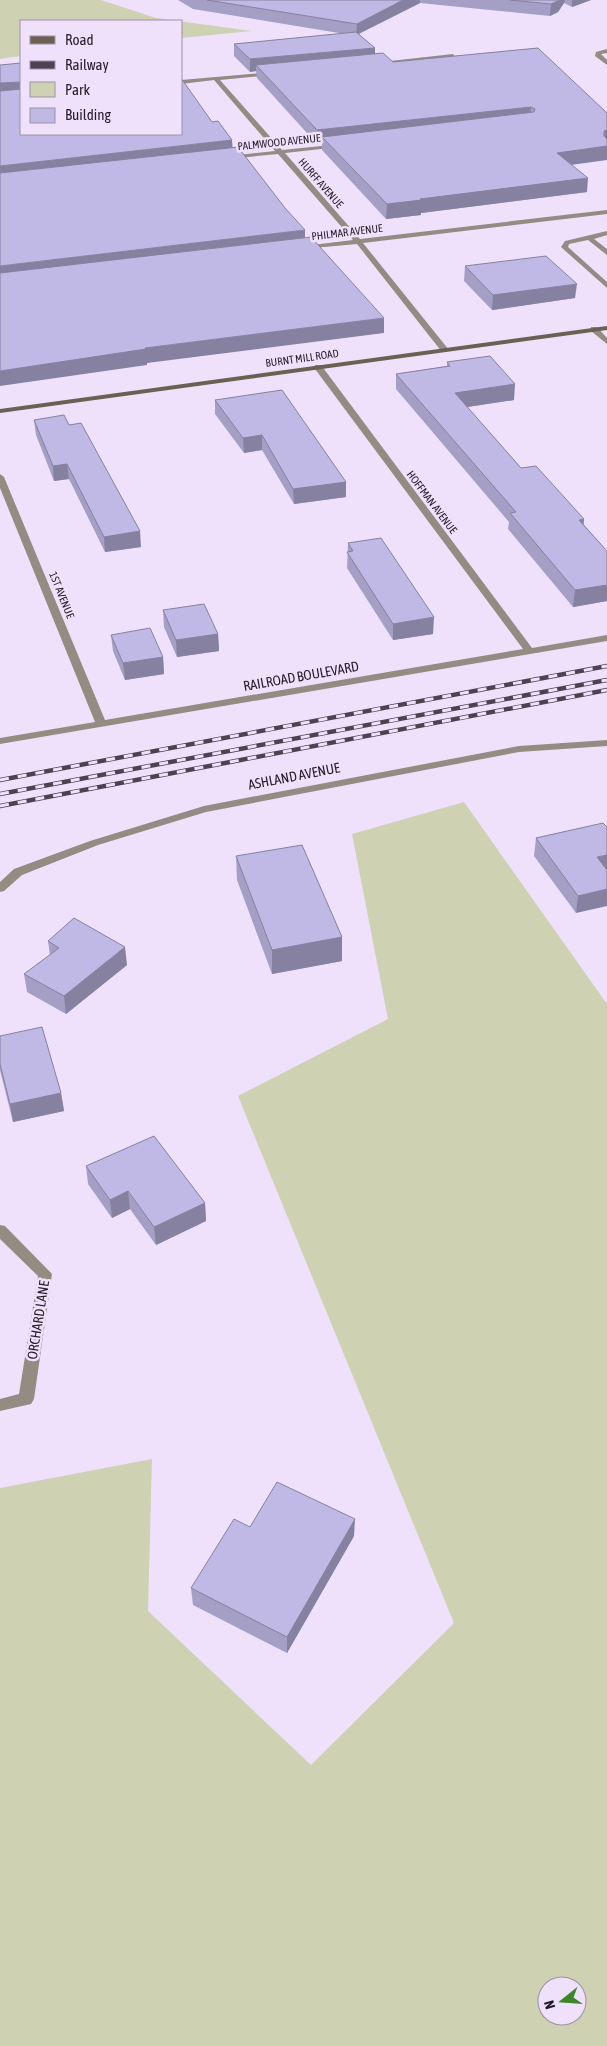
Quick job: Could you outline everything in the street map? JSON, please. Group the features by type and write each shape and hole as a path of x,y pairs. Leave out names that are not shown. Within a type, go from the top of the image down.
{"main road":[{"name":"BURNT MILL ROAD","path":"0,411 607,328"}],"street":[{"path":"607,51 598,53 598,56 607,63"},
{"path":"364,64 453,56"},
{"path":"182,82 285,72"},
{"name":"HURFF AVENUE","path":"216,79 358,241 445,350"},
{"name":"PALMWOOD AVENUE","path":"222,158 347,145"},
{"name":"PHILMAR AVENUE","path":"300,248 607,212"},
{"path":"607,233 592,240 567,242 564,247 607,286"},
{"path":"592,240 607,253"},
{"path":"594,329 607,342"},
{"name":"HOFFMAN AVENUE","path":"318,367 529,651"},
{"name":"1ST AVENUE","path":"0,477 101,723"},
{"name":"RAILROAD BOULEVARD","path":"0,741 607,638"},
{"name":"ASHLAND AVENUE","path":"0,888 18,872 94,843 204,808 519,749 607,743"},
{"name":"ORCHARD LANE","path":"0,1230 45,1274 26,1399 0,1405"}],"green space":[{"path":"0,0 101,0 156,18 171,20 20,20 20,56 0,59"},
{"path":"182,21 252,31 182,38"},
{"path":"464,802 607,1004 607,2046 0,2046 0,1488 152,1459 148,1611 311,1765 454,1623 238,1096 388,1019 352,834"}],"building":[{"path":"207,0 403,0 357,24"},
{"path":"510,0 560,0 551,4"},
{"path":"356,32 375,48 250,59 234,44"},
{"path":"538,48 607,113 607,130 604,131 604,136 607,139 607,146 557,153 588,178 387,204 322,137 534,112 535,109 531,107 317,130 256,65 383,53 393,62"},
{"path":"20,63 20,82 0,83 0,65"},
{"path":"182,79 212,122 218,121 232,140 0,166 0,91 20,89 20,135 182,135"},
{"path":"238,147 285,208 305,230 0,266 0,173"},
{"path":"311,237 384,318 145,348 0,371 0,273"},
{"path":"546,256 577,284 493,295 465,266"},
{"path":"490,356 515,384 455,393 521,468 536,466 584,519 579,520 607,551 607,585 575,590 510,513 516,512 396,374 450,366 447,362"},
{"path":"282,390 346,482 293,489 262,435 243,438 215,400"},
{"path":"64,415 69,425 81,423 140,531 104,537 67,464 53,466 34,420"},
{"path":"381,538 434,617 393,624 347,552 353,551 348,543"},
{"path":"204,604 218,634 176,640 163,610"},
{"path":"150,628 163,657 123,663 111,635"},
{"path":"603,823 607,827 607,855 597,857 607,870 607,889 578,896 536,838"},
{"path":"302,845 342,937 272,950 236,856"},
{"path":"74,918 125,947 64,996 24,974 59,948 48,941"},
{"path":"42,1027 61,1093 10,1104 0,1064 0,1036"},
{"path":"154,1136 205,1203 154,1227 128,1191 110,1200 86,1166"},
{"path":"277,1482 355,1519 287,1637 191,1588 234,1519 250,1527"}],"railway":[{"path":"0,780 607,666"},
{"path":"0,794 607,680"},
{"path":"0,806 607,690"}]}
